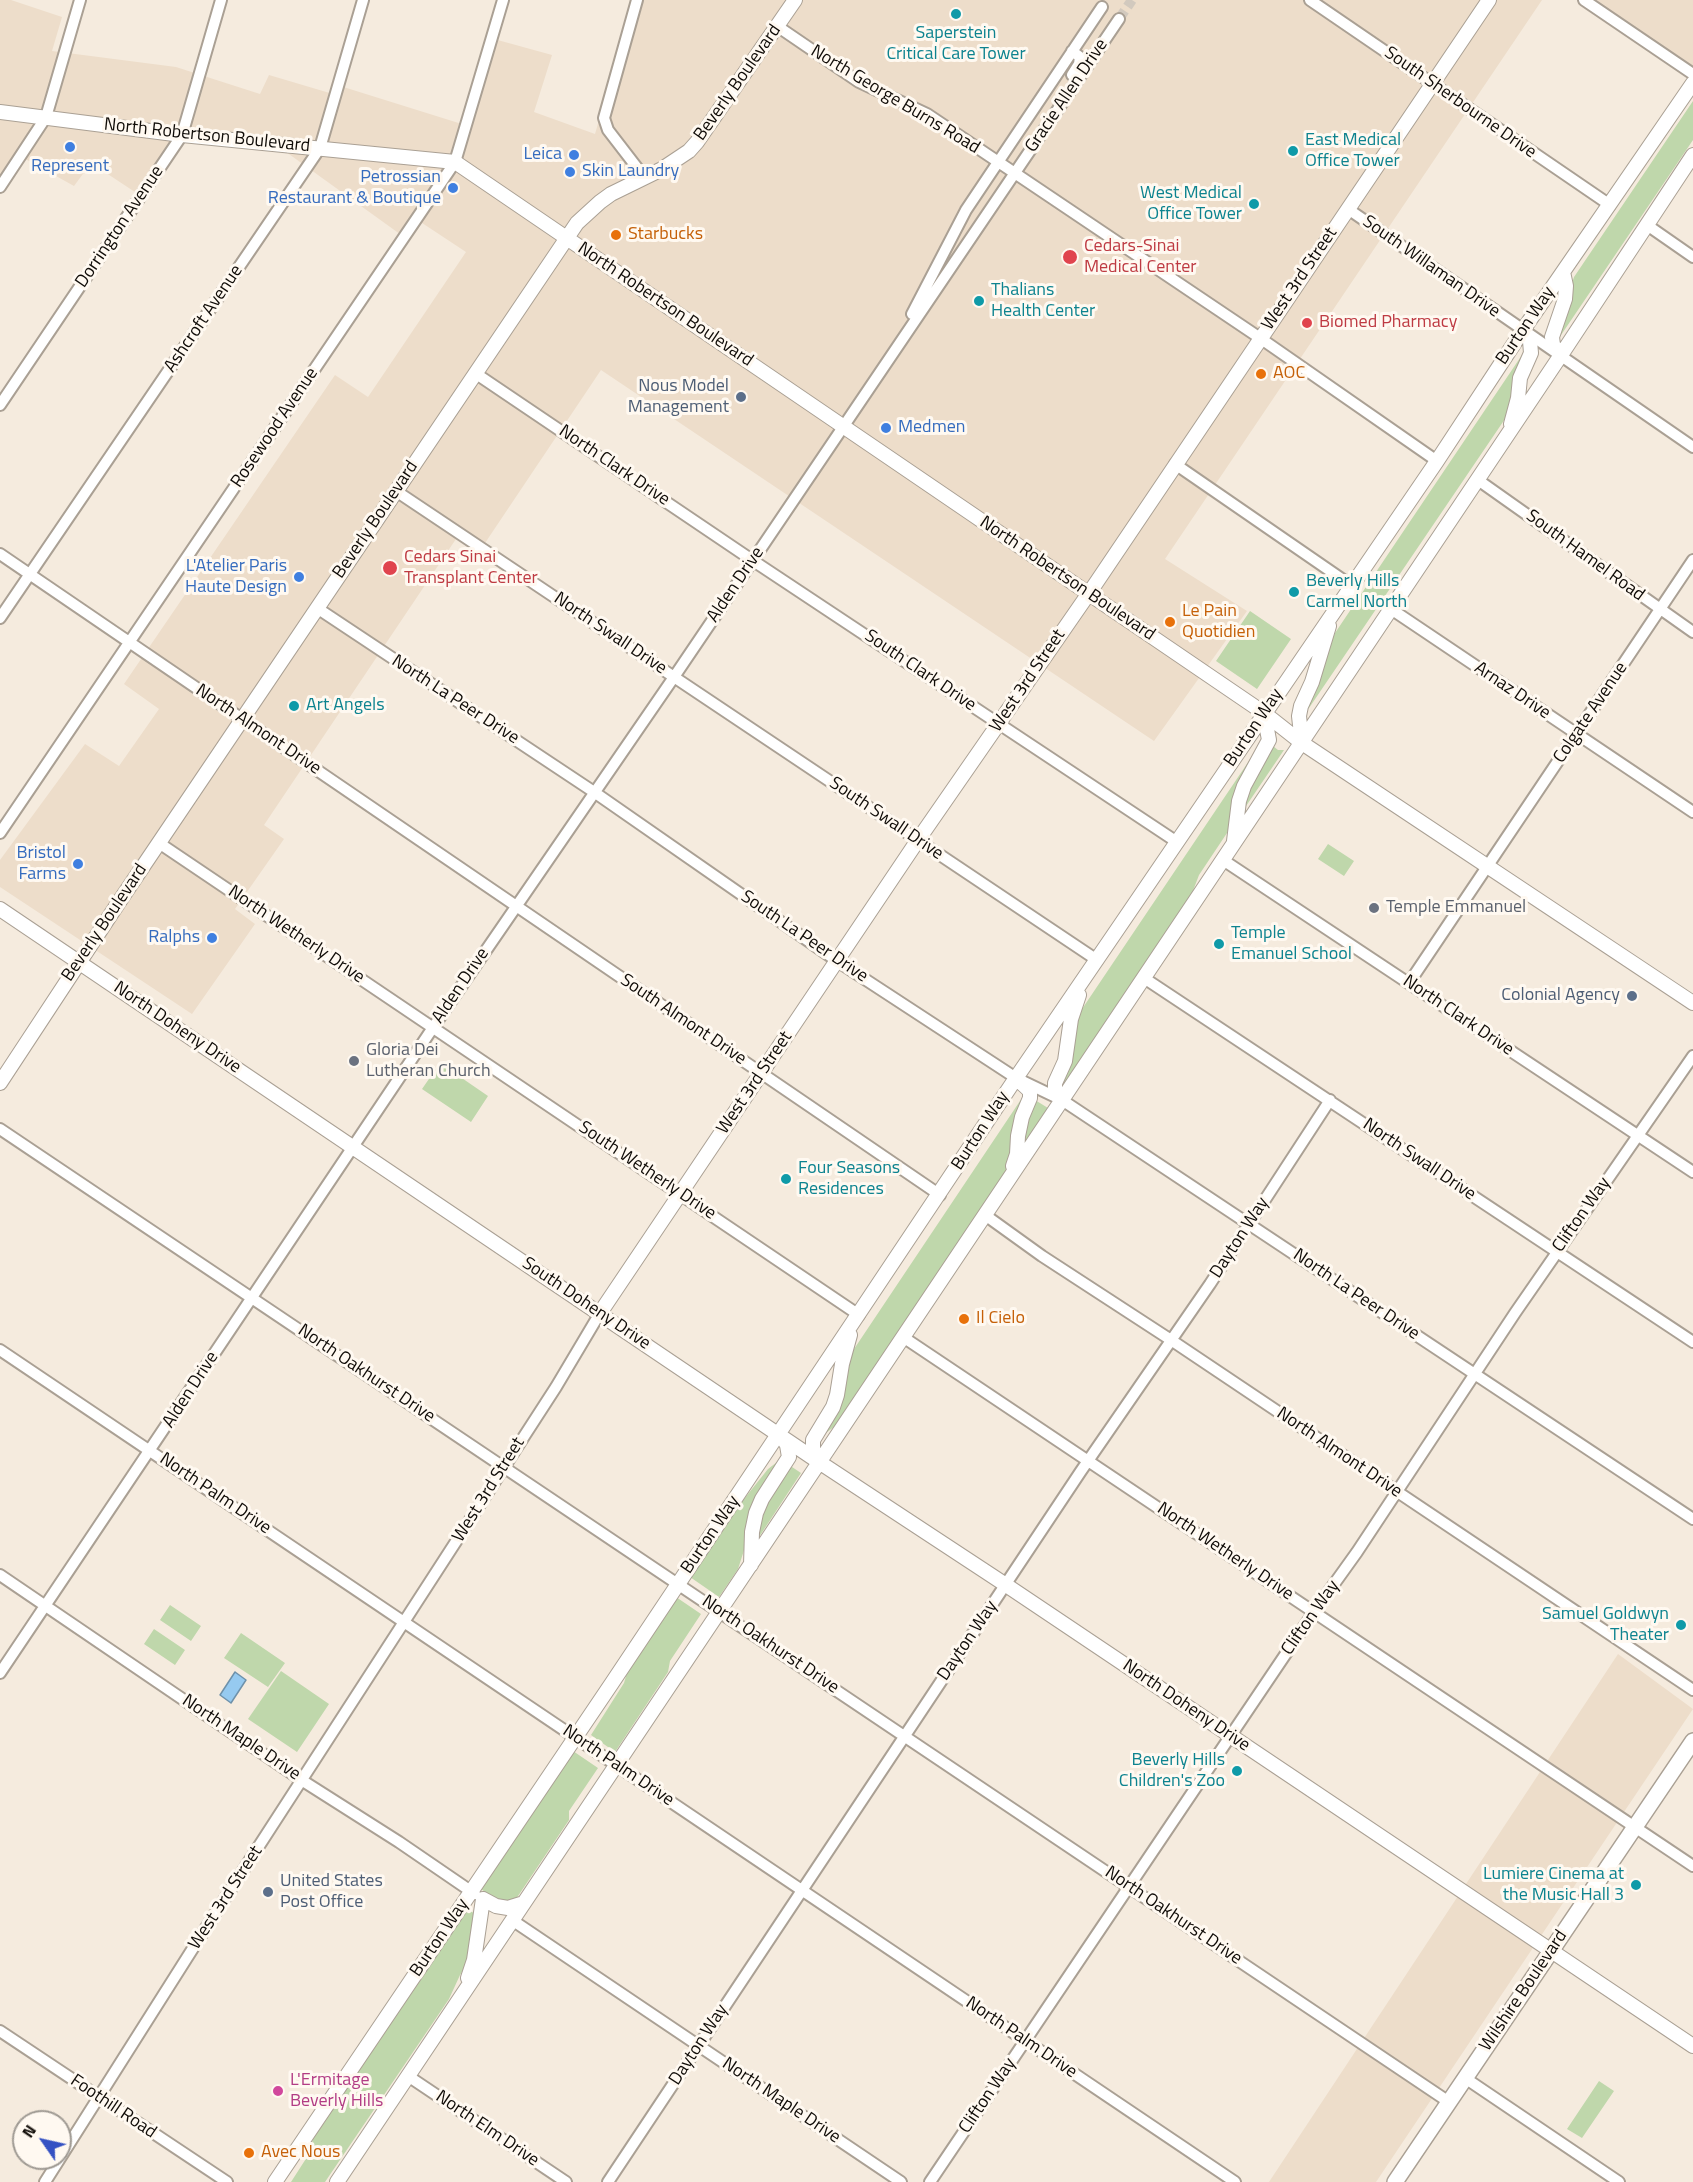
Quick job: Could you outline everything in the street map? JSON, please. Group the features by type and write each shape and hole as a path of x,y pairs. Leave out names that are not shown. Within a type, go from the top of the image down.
{"main road":[{"name":"Beverly Boulevard","path":"0,1083 316,608 577,223 600,202 673,162 698,142 795,0"},
{"name":"West 3rd Street","path":"600,1313 918,840 1088,594 1489,0"},
{"name":"Burton Way","path":"274,2182 477,1895 576,1737 1016,1078 1177,842 1258,710 1332,615 1523,330 1693,83"},
{"name":"North Robertson Boulevard","path":"0,112 182,135 456,162 1302,742 1693,1003"},
{"path":"337,2182 1561,356 1693,155"},
{"path":"1561,356 1553,345 1552,337 1565,299 1566,286 1563,272"},
{"path":"1508,435 1521,378 1531,353 1530,341 1523,330"},
{"path":"1302,742 1299,716 1301,706 1312,682 1332,615"},
{"path":"1234,843 1242,794 1269,740 1258,710"},
{"name":"North Doheny Drive","path":"0,909 353,1147"},
{"path":"1062,1100 1055,1090 1055,1083 1065,1061 1071,1019 1083,982"},
{"path":"1009,1179 1017,1154 1022,1117 1030,1098 1030,1091 1016,1078"},
{"name":"South Doheny Drive","path":"353,1147 819,1462"},
{"path":"819,1462 813,1450 813,1440 833,1407 842,1364 857,1318"},
{"path":"751,1565 752,1532 756,1513 762,1499 789,1458 787,1445 779,1433"},
{"name":"North Doheny Drive","path":"819,1462 1551,1951"},
{"name":"Wilshire Boulevard","path":"1395,2182 1693,1741"},
{"path":"461,1996 474,1960 477,1895 496,1906 508,1908 524,1903"},
{"path":"1551,1951 1693,2046"}],"street":[{"path":"0,187 46,117 80,0"},
{"name":"Dorrington Avenue","path":"0,405 182,135 222,0"},
{"name":"Ashcroft Avenue","path":"0,618 320,148 363,0"},
{"name":"Rosewood Avenue","path":"0,833 456,162 503,0"},
{"path":"637,0 604,118 608,130 645,178"},
{"name":"South Sherbourne Drive","path":"1310,0 1610,205"},
{"path":"1584,0 1693,74"},
{"name":"Gracie Allen Drive","path":"997,161 1102,7"},
{"name":"Gracie Allen Drive","path":"1014,172 1119,19"},
{"name":"North George Burns Road","path":"777,26 843,73 927,114 1260,338"},
{"path":"1070,90 1071,76 1079,64 1080,57 1072,51"},
{"name":"Alden Drive","path":"887,362 966,210 997,161"},
{"name":"Alden Drive","path":"0,1673 434,1026 674,677 1014,172"},
{"name":"South Willaman Drive","path":"1348,209 1693,447"},
{"path":"1647,225 1693,257"},
{"path":"1260,338 1437,461"},
{"name":"North Clark Drive","path":"475,373 752,560"},
{"path":"1175,464 1352,586"},
{"name":"South Hamel Road","path":"1478,480 1693,632"},
{"name":"North Swall Drive","path":"396,491 674,677"},
{"name":"North Almont Drive","path":"0,554 516,906"},
{"name":"South Clark Drive","path":"752,560 1177,842"},
{"name":"Colgate Avenue","path":"1487,865 1693,560"},
{"name":"North La Peer Drive","path":"316,608 594,792"},
{"name":"Arnaz Drive","path":"1391,609 1693,812"},
{"name":"South Swall Drive","path":"674,677 1098,960"},
{"name":"South La Peer Drive","path":"594,792 837,961 1016,1078"},
{"name":"North Wetherly Drive","path":"159,843 434,1026"},
{"name":"North Clark Drive","path":"1223,860 1693,1172"},
{"path":"1409,983 1487,865"},
{"name":"South Almont Drive","path":"516,906 940,1195"},
{"name":"North Swall Drive","path":"1144,978 1693,1342"},
{"name":"South Wetherly Drive","path":"434,1026 857,1318"},
{"name":"Clifton Way","path":"930,2182 1557,1252 1693,1056"},
{"name":"North La Peer Drive","path":"1016,1078 1062,1100 1693,1519"},
{"name":"Dayton Way","path":"608,2182 1330,1100"},
{"name":"North Oakhurst Drive","path":"0,1129 1449,2102"},
{"name":"North Almont Drive","path":"985,1215 1042,1256 1693,1690"},
{"name":"West 3rd Street","path":"45,2182 202,1934 556,1387 600,1313"},
{"name":"North Wetherly Drive","path":"903,1337 1635,1827"},
{"name":"North Palm Drive","path":"0,1350 1235,2182"},
{"name":"North Maple Drive","path":"0,1575 303,1781 477,1895"},
{"path":"1635,1827 1693,1866"},
{"name":"North Maple Drive","path":"512,1920 901,2182"},
{"name":"Foothill Road","path":"0,2031 227,2182"},
{"name":"North Elm Drive","path":"408,2076 566,2182"},
{"path":"1465,2078 1619,2182"}],"shaded area":[{"path":"0,0 11,0 62,17 52,51 176,67 260,94 269,75 333,94 337,85 465,125 494,39 552,55 534,112 595,134 634,0 1542,0 1165,559 1247,611 1154,741 601,370 479,552 458,536 264,825 284,839 235,909 255,924 192,1014 0,887 0,860 85,744 119,766 159,709 124,684 335,375 368,397 466,252 416,219 404,237 275,144 181,135 141,196 91,163 74,186 20,156 0,187"},
{"path":"1581,0 1693,0 1693,77"},
{"path":"1618,1654 1693,1709 1376,2182 1269,2182"}],"green space":[{"path":"1693,101 1693,140 1559,338 1555,336 1574,277"},
{"path":"1526,349 1509,413 1309,708 1302,713 1335,633"},
{"path":"1250,611 1291,639 1257,689 1216,661"},
{"path":"1261,743 1227,833 1199,875 1191,896 1063,1087 1060,1085 1080,1012"},
{"path":"1273,746 1278,750 1284,750 1242,812 1246,791"},
{"path":"1328,844 1354,861 1344,876 1318,859"},
{"path":"440,1063 488,1096 471,1122 422,1089"},
{"path":"1024,1095 1012,1155 1005,1172 835,1426 822,1436 848,1358"},
{"path":"1035,1100 1048,1108 1023,1147 1022,1129"},
{"path":"781,1459 747,1541 738,1569 719,1597 690,1577 740,1504 768,1469"},
{"path":"789,1465 801,1473 759,1537 755,1536 758,1516"},
{"path":"676,1597 701,1614 670,1661 668,1672 615,1752 591,1735 624,1683 628,1669"},
{"path":"170,1605 201,1626 191,1641 160,1620"},
{"path":"154,1629 185,1650 175,1665 144,1644"},
{"path":"241,1633 285,1663 268,1687 224,1658"},
{"path":"281,1671 329,1704 297,1752 248,1719"},
{"path":"573,1751 598,1768 569,1811 569,1820 516,1899 506,1902 496,1900 481,1889"},
{"path":"467,1909 477,1915 469,1961 449,1999 325,2182 291,2182 309,2154 313,2139"},
{"path":"1599,2081 1614,2091 1582,2138 1567,2129"}],"water":[{"path":"235,1672 246,1680 231,1703 220,1695"}],"tunnel":[{"path":"1119,19 1132,0"}],"place":[{"name":"Saperstein Critical Care Tower","path":"956,14"},
{"name":"Represent","path":"70,147"},
{"name":"East Medical Office Tower","path":"1293,151"},
{"name":"Leica","path":"574,155"},
{"name":"Skin Laundry","path":"570,172"},
{"name":"Petrossian Restaurant & Boutique","path":"453,188"},
{"name":"West Medical Office Tower","path":"1254,204"},
{"name":"Starbucks","path":"616,235"},
{"name":"Cedars-Sinai Medical Center","path":"1070,257"},
{"name":"Thalians Health Center","path":"979,301"},
{"name":"Biomed Pharmacy","path":"1307,323"},
{"name":"AOC","path":"1261,374"},
{"name":"Nous Model Management","path":"741,397"},
{"name":"Medmen","path":"886,428"},
{"name":"Cedars Sinai Transplant Center","path":"390,568"},
{"name":"L'Atelier Paris Haute Design","path":"299,577"},
{"name":"Beverly Hills Carmel North","path":"1294,592"},
{"name":"Le Pain Quotidien","path":"1170,622"},
{"name":"Art Angels","path":"294,706"},
{"name":"Bristol Farms","path":"78,864"},
{"name":"Temple Emmanuel","path":"1374,908"},
{"name":"Ralphs","path":"212,938"},
{"name":"Temple Emanuel School","path":"1219,944"},
{"name":"Colonial Agency","path":"1632,996"},
{"name":"Gloria Dei Lutheran Church","path":"354,1061"},
{"name":"Four Seasons Residences","path":"786,1179"},
{"name":"Il Cielo","path":"964,1319"},
{"name":"Samuel Goldwyn Theater","path":"1681,1625"},
{"name":"Beverly Hills Children's Zoo","path":"1237,1771"},
{"name":"Lumiere Cinema at the Music Hall 3","path":"1636,1885"},
{"name":"United States Post Office","path":"268,1892"},
{"name":"L'Ermitage Beverly Hills","path":"278,2091"},
{"name":"Avec Nous","path":"249,2153"}]}
